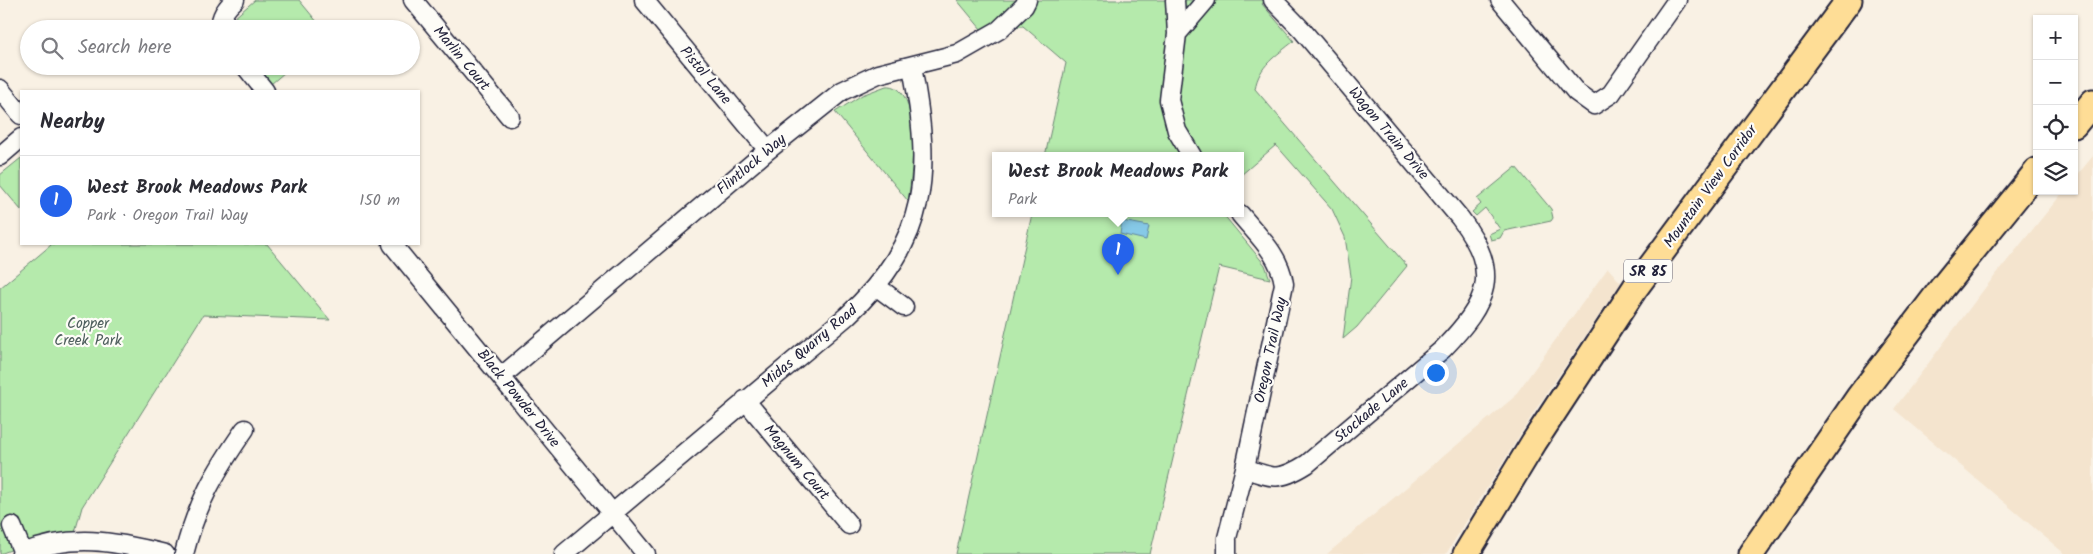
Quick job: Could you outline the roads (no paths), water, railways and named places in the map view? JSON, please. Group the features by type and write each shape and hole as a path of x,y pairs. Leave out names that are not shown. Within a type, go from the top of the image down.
{"highway":[{"name":"Mountain View Corridor","path":"1466,554 1534,442 1635,288 1849,0"},
{"path":"2078,120 2093,102"},
{"path":"1751,554 1859,397 1943,287 2033,176"}],"street":[{"path":"220,20 223,13 236,0"},
{"name":"Marlin Court","path":"413,0 510,117"},
{"name":"Pistol Lane","path":"644,0 768,150"},
{"name":"Flintlock Way","path":"502,376 768,150 842,91 878,74 912,67 957,54 999,30 1024,6 1027,0"},
{"path":"1174,0 1177,34 1169,100 1177,130 1190,152"},
{"path":"1177,34 1206,0"},
{"name":"Wagon Train Drive","path":"1273,0 1302,30 1460,218 1480,247 1484,257 1486,277"},
{"path":"1500,0 1576,92 1594,105 1611,94 1678,0"},
{"name":"Midas Quarry Road","path":"564,554 847,316 876,286 896,260 914,217 924,165 923,131 912,67"},
{"path":"252,75 264,90"},
{"path":"0,89 20,113"},
{"path":"0,156 20,139"},
{"name":"Oregon Trail Way","path":"1226,554 1227,538 1245,468 1284,284 1279,263 1242,217"},
{"name":"Black Powder Drive","path":"393,245 646,554"},
{"name":"Stockade Lane","path":"1245,468 1264,475 1280,478 1307,464 1443,350 1478,305 1484,290 1486,277"},
{"path":"876,286 904,307"},
{"name":"Magnum Court","path":"746,400 849,525"},
{"path":"184,554 198,507 205,491 245,429"},
{"path":"12,526 22,554 51,544 83,541 128,544 165,554"}],"water":[{"path":"1122,221 1149,226 1146,240 1120,234"}],"place":[{"name":"West Brook Meadows Park","path":"1118,275"}],"park label":[{"name":"Copper Creek Park","path":"88,332"}]}
